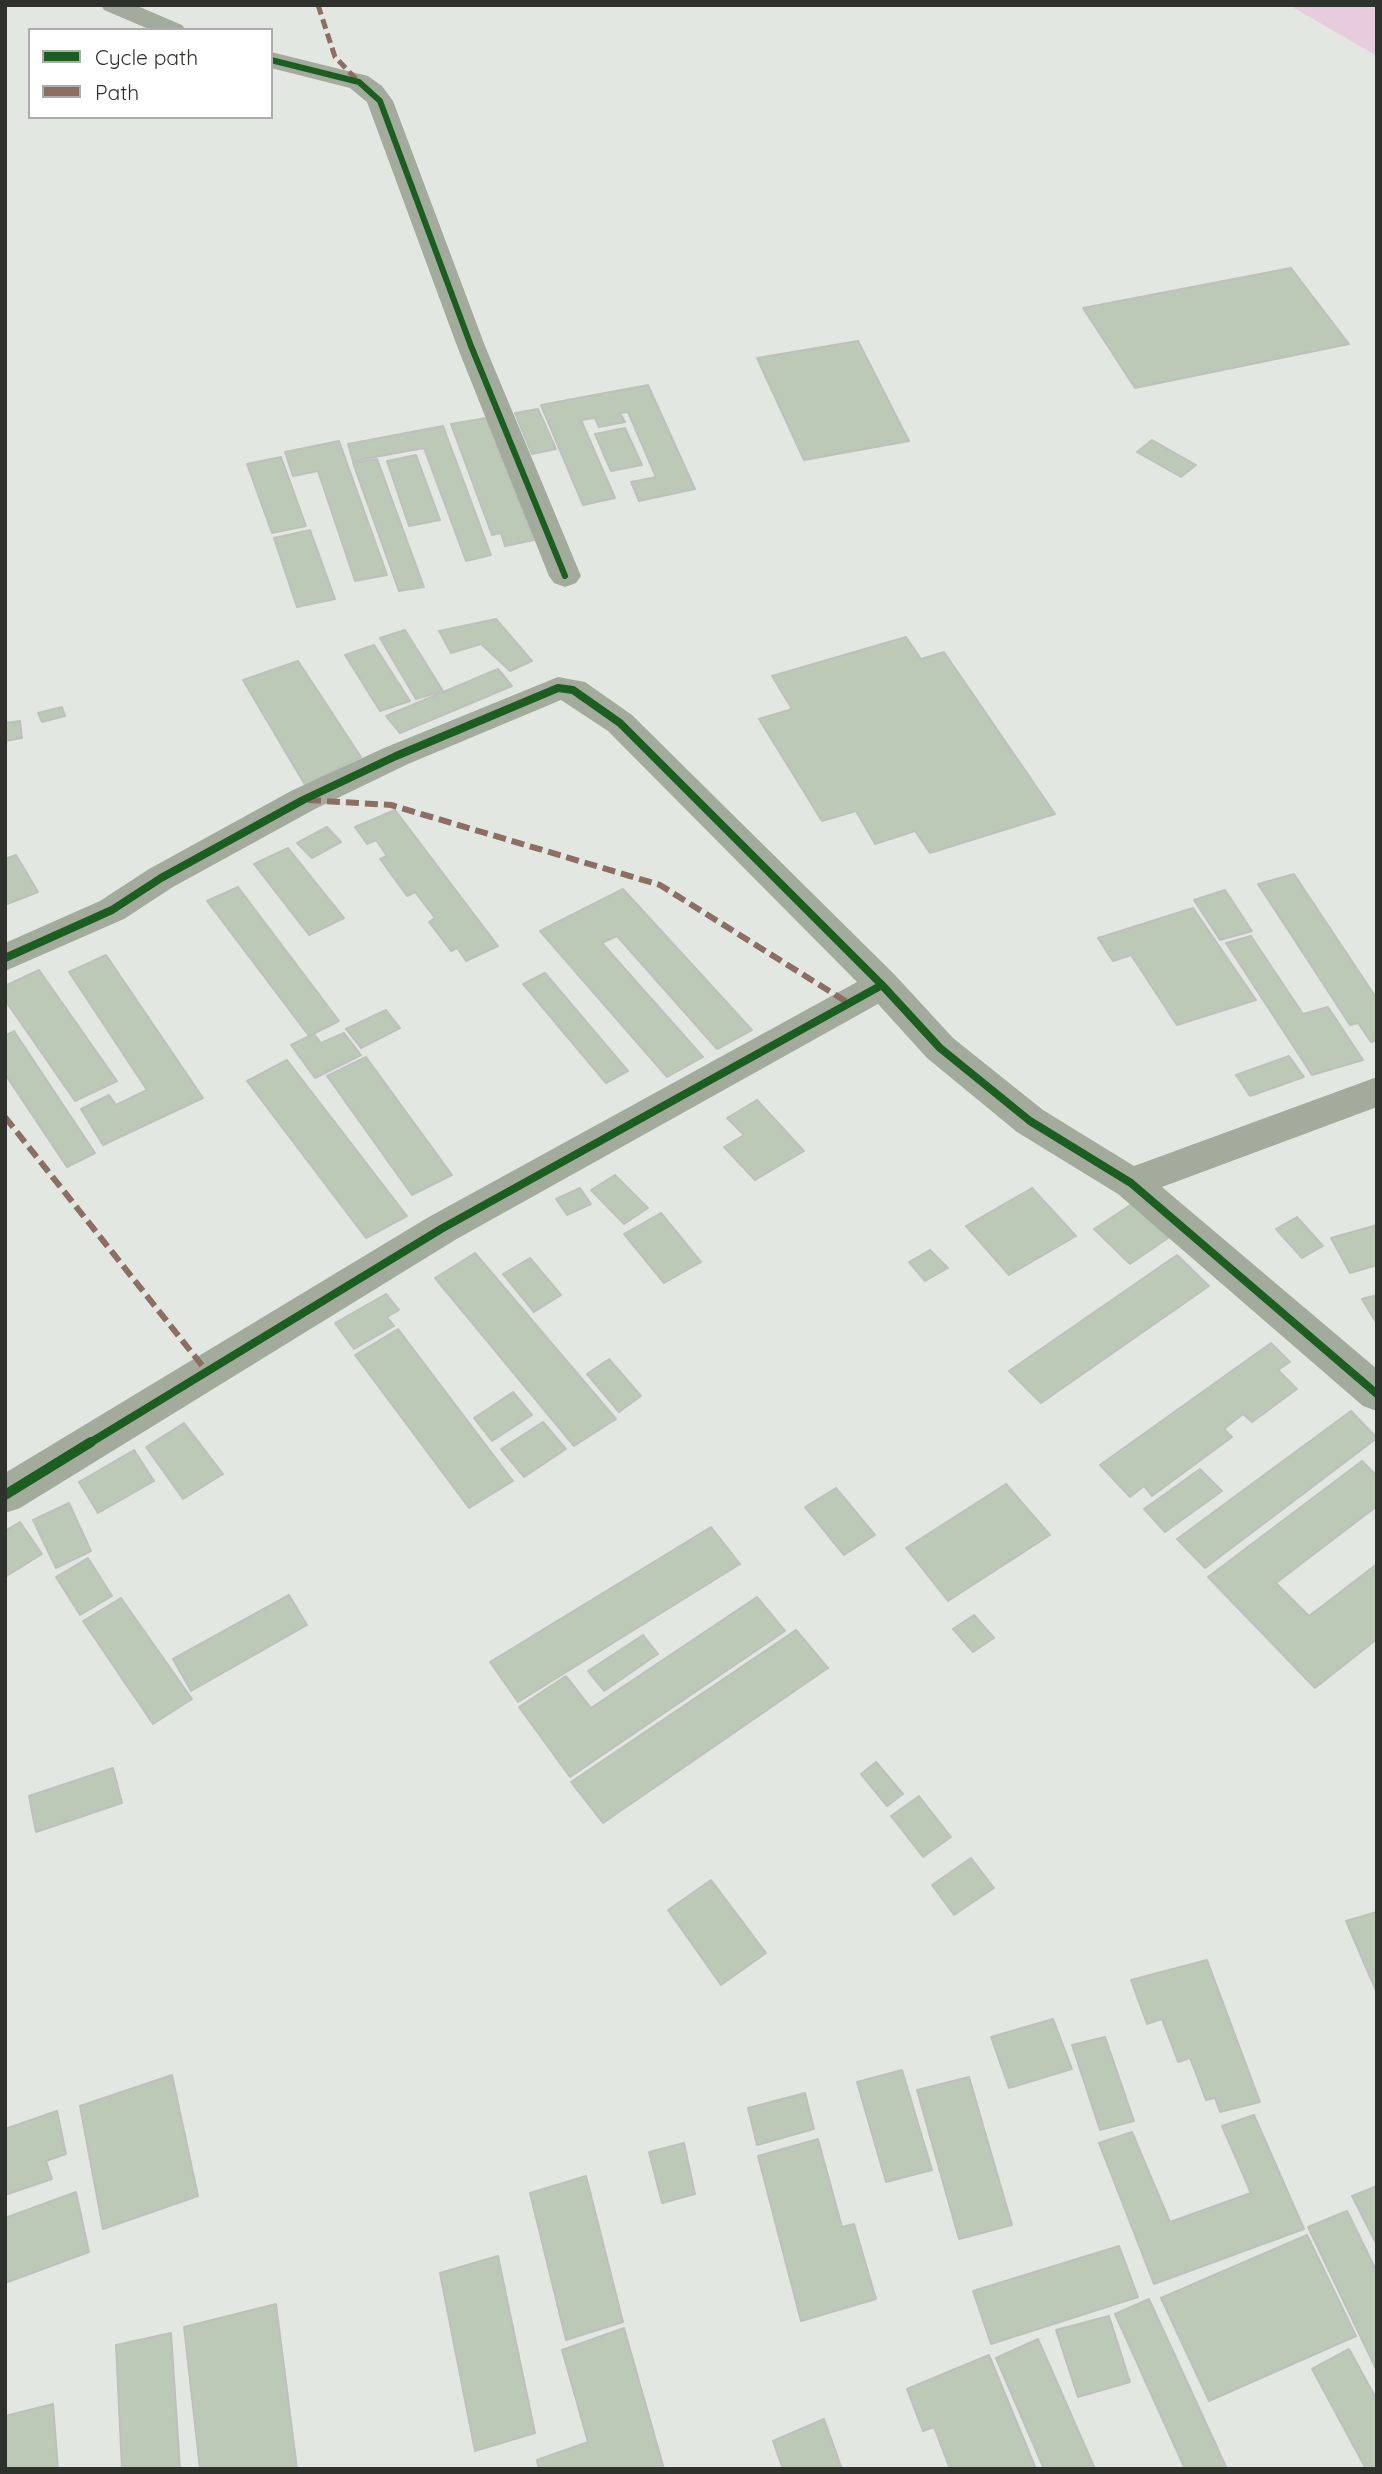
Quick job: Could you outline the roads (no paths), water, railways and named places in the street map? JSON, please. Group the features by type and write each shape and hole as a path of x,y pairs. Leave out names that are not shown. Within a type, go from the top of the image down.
{"street":[{"path":"113,5 168,28"},
{"path":"273,60 359,82 380,101 471,346 565,576"},
{"path":"5,958 112,910 161,878 303,800 396,756 558,688 573,690 620,723 882,985 940,1048 1030,1121 1131,1183 1377,1394"},
{"path":"5,1495 441,1229 882,985"},
{"path":"1131,1183 1377,1092"}]}
